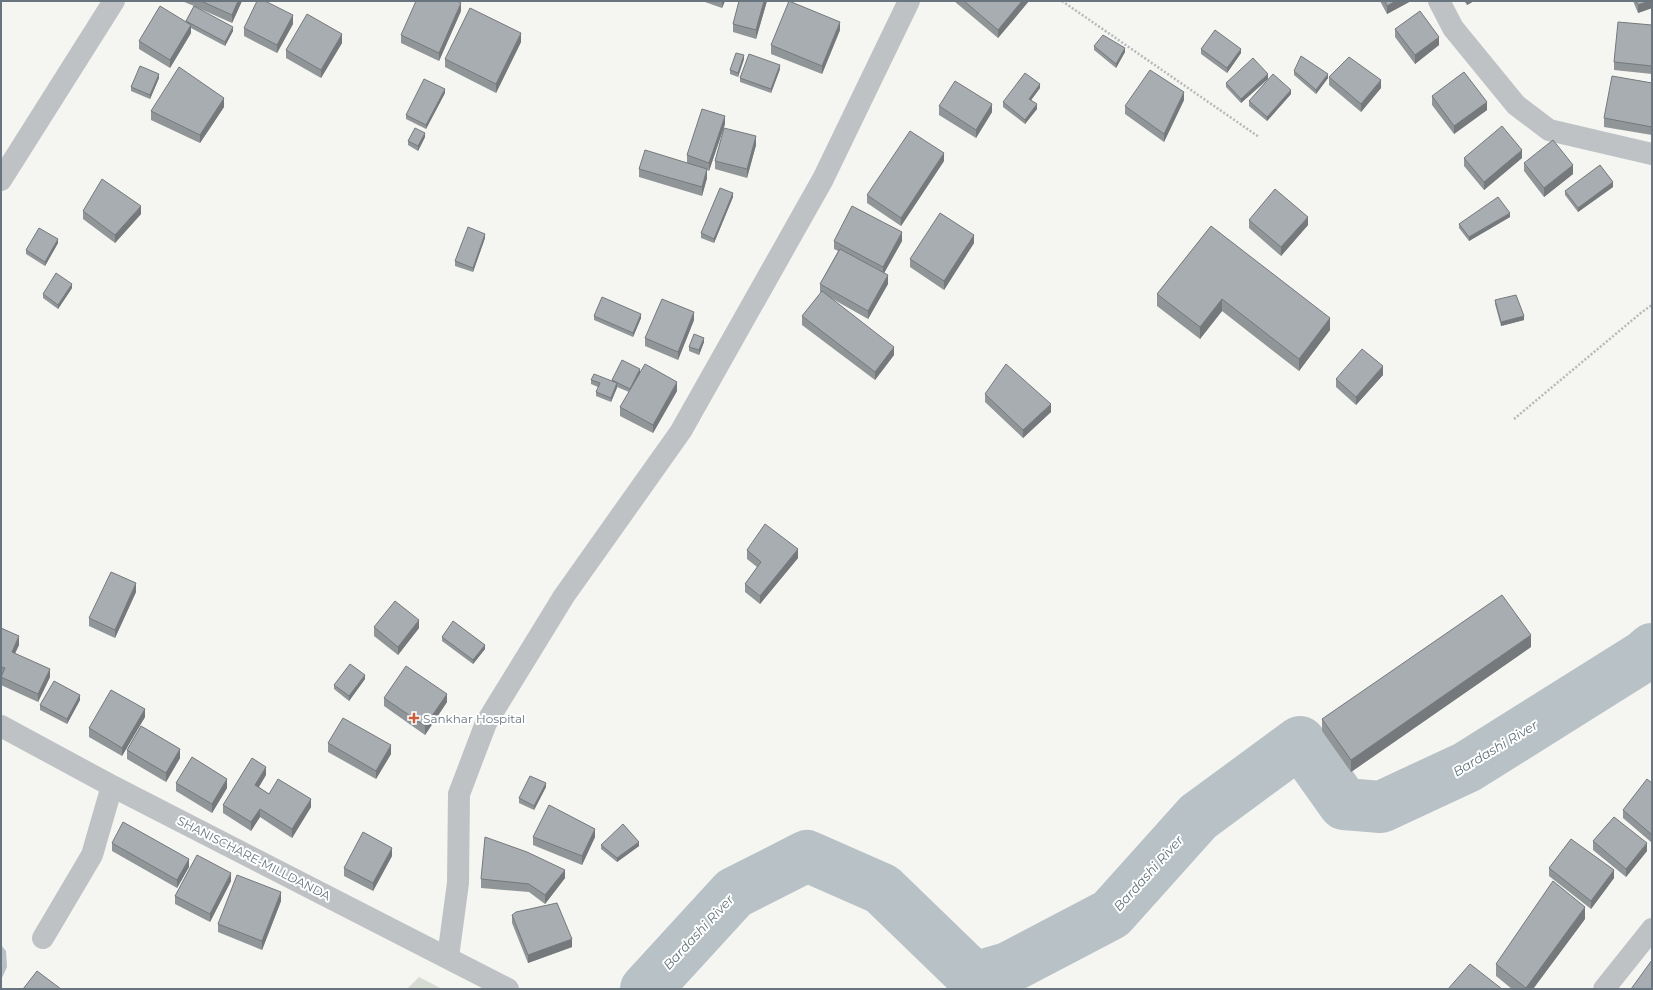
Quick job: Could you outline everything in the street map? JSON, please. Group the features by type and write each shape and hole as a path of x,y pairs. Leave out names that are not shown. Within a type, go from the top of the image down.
{"street":[{"path":"1,180 114,1"},
{"path":"448,957 458,883 459,794 486,723 564,596 681,431 823,179 909,1"},
{"path":"1438,1 1453,28 1516,105 1549,130 1652,154"},
{"name":"SHANISCHARE-MILLDANDA","path":"1,726 112,786 508,989"},
{"path":"43,938 92,855 112,786"},
{"path":"1604,989 1652,929"}],"path":[{"path":"1062,1 1259,137"},
{"path":"1514,419 1652,305"}],"shaded area":[{"path":"1,945 6,951 7,967 1,980"},
{"path":"419,977 442,989 407,989"}],"building":[{"path":"201,1 238,1 232,15"},
{"path":"257,1 265,1 293,15 277,45 244,28"},
{"path":"416,1 457,1 461,3 439,53 401,35"},
{"path":"739,1 764,1 756,30 733,24"},
{"path":"789,1 840,22 822,66 771,45"},
{"path":"964,1 1022,1 998,30"},
{"path":"1385,1 1396,1 1387,6"},
{"path":"1636,1 1649,1 1638,5"},
{"path":"160,6 191,25 170,60 139,41"},
{"path":"194,6 233,27 225,42 186,21"},
{"path":"470,8 521,33 496,84 445,59"},
{"path":"1420,11 1439,37 1415,55 1395,29"},
{"path":"307,14 342,34 321,70 286,50"},
{"path":"1618,22 1652,25 1652,66 1614,62"},
{"path":"1215,30 1241,49 1227,68 1201,49"},
{"path":"1103,35 1125,48 1116,64 1094,46"},
{"path":"736,53 744,55 738,73 730,70"},
{"path":"749,54 780,65 771,89 740,78"},
{"path":"1301,56 1328,74 1316,90 1294,71"},
{"path":"1349,57 1381,80 1361,104 1329,77"},
{"path":"1253,58 1268,74 1241,99 1226,83"},
{"path":"140,66 159,74 150,95 131,87"},
{"path":"179,67 224,98 200,135 151,111"},
{"path":"1150,70 1184,92 1164,134 1125,106"},
{"path":"1464,72 1487,102 1454,126 1432,96"},
{"path":"1025,73 1040,84 1029,99 1037,104 1025,120 1003,102"},
{"path":"1273,74 1291,90 1267,117 1249,101"},
{"path":"1612,76 1652,83 1652,127 1604,118"},
{"path":"424,79 445,89 426,125 406,115"},
{"path":"955,81 992,104 976,130 939,106"},
{"path":"702,109 725,116 709,163 687,155"},
{"path":"1502,126 1522,150 1484,182 1464,158"},
{"path":"415,128 425,133 418,146 408,141"},
{"path":"724,128 756,136 747,169 715,161"},
{"path":"910,131 944,153 901,218 867,195"},
{"path":"1553,140 1573,165 1544,188 1524,163"},
{"path":"645,150 707,169 702,187 639,169"},
{"path":"1600,165 1613,182 1578,208 1565,191"},
{"path":"102,179 141,206 115,235 83,211"},
{"path":"720,188 733,193 714,239 701,233"},
{"path":"1275,189 1308,217 1281,247 1249,220"},
{"path":"1498,197 1510,213 1469,237 1459,224"},
{"path":"852,206 902,232 883,267 834,241"},
{"path":"940,213 974,235 944,281 910,259"},
{"path":"1211,226 1330,318 1299,359 1222,299 1200,327 1157,294"},
{"path":"468,227 485,234 473,268 455,261"},
{"path":"39,228 58,239 45,262 26,250"},
{"path":"840,249 888,275 868,311 820,284"},
{"path":"56,273 72,284 58,305 43,294"},
{"path":"822,291 894,347 875,372 802,316"},
{"path":"1516,295 1524,316 1501,322 1495,300"},
{"path":"602,297 641,314 633,333 594,316"},
{"path":"662,299 694,312 678,352 645,338"},
{"path":"694,334 704,338 699,350 689,347"},
{"path":"1362,349 1383,366 1356,397 1336,379"},
{"path":"622,360 640,369 630,389 612,380"},
{"path":"645,364 677,382 653,425 620,407"},
{"path":"1006,364 1051,404 1023,430 985,394"},
{"path":"594,374 617,383 611,398 596,392 600,383 591,380"},
{"path":"765,524 798,549 760,596 745,584 761,562 747,550"},
{"path":"111,572 136,583 115,630 89,618"},
{"path":"1502,595 1531,635 1351,760 1322,719"},
{"path":"395,601 419,620 398,647 374,627"},
{"path":"453,621 485,645 473,660 442,637"},
{"path":"1,628 19,636 12,652 50,669 38,694 1,677 5,668 1,667"},
{"path":"350,664 365,675 349,696 334,685"},
{"path":"406,666 447,694 425,726 384,698"},
{"path":"54,681 80,695 67,719 40,705"},
{"path":"111,690 145,709 122,748 89,728"},
{"path":"343,718 391,745 376,771 328,743"},
{"path":"141,726 180,749 166,773 127,750"},
{"path":"192,757 227,779 212,804 176,783"},
{"path":"252,758 266,767 255,785 269,794 278,779 311,799 292,829 260,809 251,822 223,805"},
{"path":"530,776 546,783 534,806 519,798"},
{"path":"1647,779 1652,783 1651,834 1623,810"},
{"path":"549,805 595,829 582,856 533,837"},
{"path":"1614,817 1647,843 1626,869 1593,841"},
{"path":"123,822 189,859 177,880 112,843"},
{"path":"623,824 639,842 617,858 601,845"},
{"path":"363,832 392,848 373,883 344,868"},
{"path":"485,837 527,852 565,870 545,895 529,884 481,879"},
{"path":"1571,839 1614,870 1591,901 1549,868"},
{"path":"197,855 231,873 210,914 175,896"},
{"path":"237,875 281,892 262,941 218,924"},
{"path":"1553,881 1585,907 1526,988 1496,964"},
{"path":"557,903 572,939 528,955 512,915 516,912"},
{"path":"1652,960 1652,989 1631,989"},
{"path":"1470,964 1502,989 1448,989"},
{"path":"37,971 61,989 23,989"}],"waterway":[{"name":"Bardashi River","path":"646,989 734,893 807,856 882,889 974,978 1008,968 1111,914 1198,817 1300,742 1344,804 1381,807 1467,767 1644,656 1652,649"}],"place":[{"name":"Sankhar Hospital","path":"414,718"}]}
